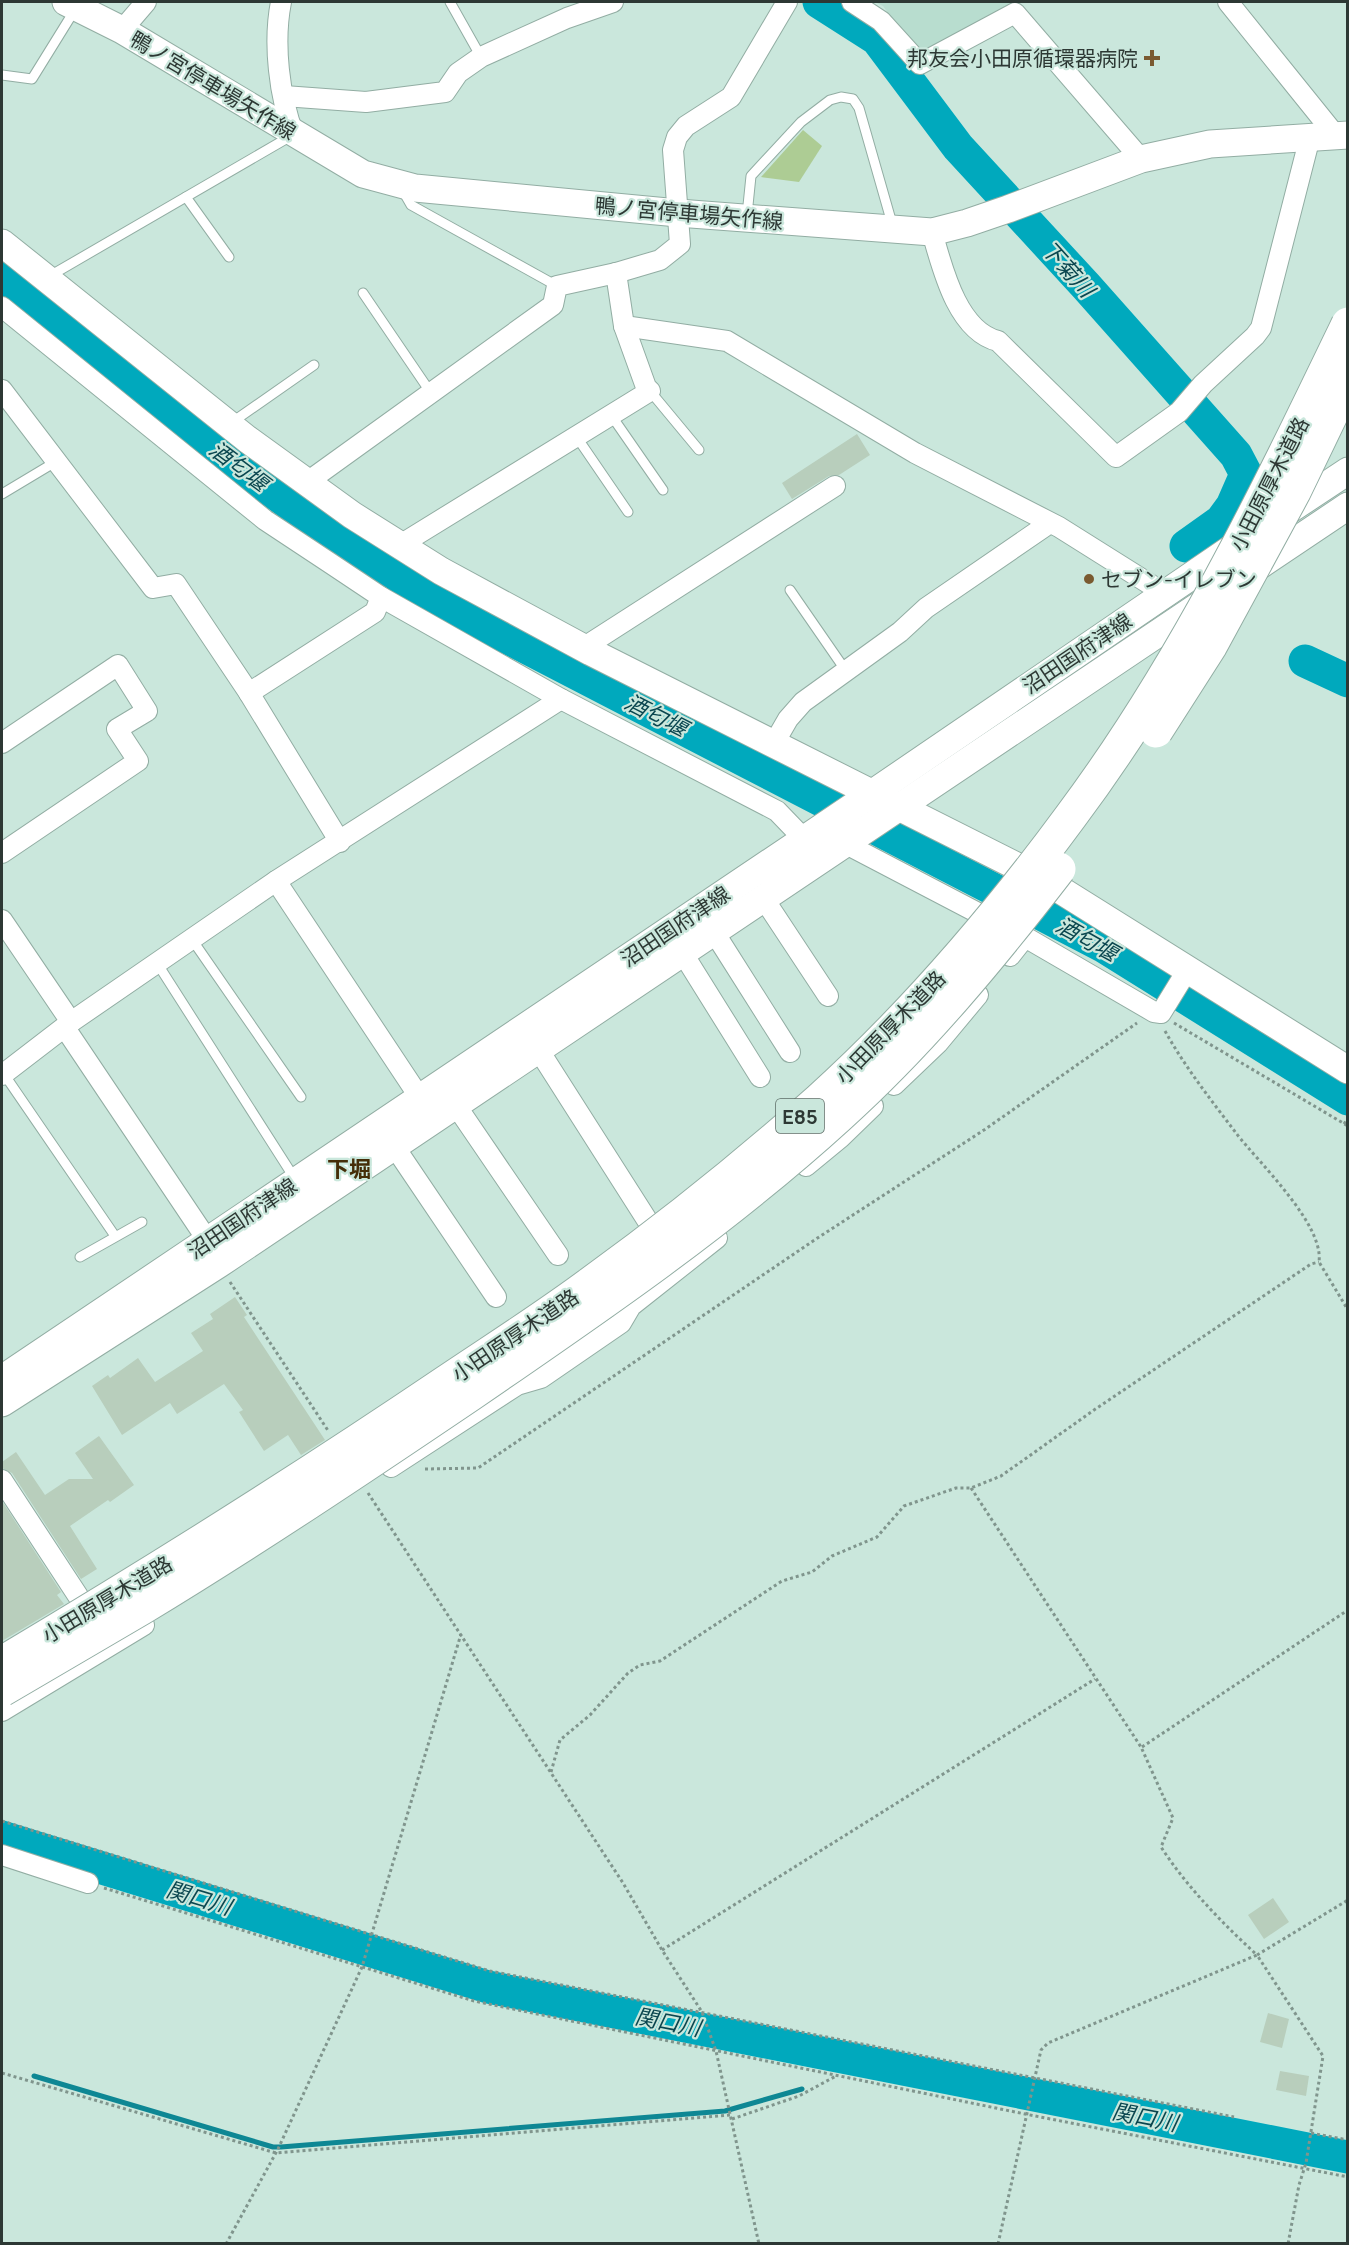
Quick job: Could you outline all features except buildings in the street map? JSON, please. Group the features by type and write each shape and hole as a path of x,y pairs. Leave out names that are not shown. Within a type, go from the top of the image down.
{"highway":[{"name":"小田原厚木道路","path":"2,1663 134,1584 324,1465 588,1286 708,1195 821,1098 914,1006 985,927 1058,834 1131,729 1187,639 1273,480 1347,324"},
{"name":"小田原厚木道路","path":"2,1690 144,1606 337,1484 600,1306 722,1216 839,1116 932,1023 1005,939 1086,833 1142,752 1211,645 1294,492 1347,380"}],"main road":[{"name":"鴨ノ宮停車場矢作線","path":"71,4 122,30 294,135 363,174 415,188 678,213 932,232 1016,206 1141,159 1210,144 1331,136"},
{"path":"2,243 306,483 441,571 583,648 773,745 867,797 1046,881 1347,1070"},
{"name":"沼田国府津線","path":"2,1403 213,1252 296,1181 1347,471"},
{"name":"沼田国府津線","path":"2,1379 394,1146 1347,506"}],"street":[{"path":"122,30 146,2"},
{"path":"281,2 277,50 286,114 294,135"},
{"path":"284,96 366,102 445,93 458,73 481,57 567,18 613,2"},
{"path":"306,483 554,305 557,286 616,273 660,260 680,244 673,150 677,137 686,126 731,97 787,2"},
{"path":"852,2 881,21 921,64 1022,7 1141,159"},
{"path":"932,232 952,295 975,327 987,338 998,340 1116,456 1179,412 1203,384 1261,328 1331,136 1228,2"},
{"path":"400,545 650,391 646,387 624,326 616,273"},
{"path":"2,307 265,520 381,597 561,699 777,811 804,839"},
{"path":"624,326 727,341 915,453 1047,522 1059,526 1164,593"},
{"path":"2,390 153,588 176,584 249,693 340,842"},
{"path":"583,648 835,486"},
{"path":"773,745 788,719 803,702 900,632 926,608 1044,528 1047,522"},
{"path":"249,693 375,612 381,597"},
{"path":"2,743 118,665 147,711 117,729 138,761 2,854"},
{"path":"3,1075 68,1025 191,938 561,699"},
{"path":"851,840 1157,1012 1188,969"},
{"path":"276,881 420,1098"},
{"path":"764,898 828,996"},
{"path":"2,920 213,1252"},
{"path":"714,932 789,1052"},
{"path":"2,1711 104,1650 517,1385 541,1378 621,1323 631,1306 840,1138 938,1043 1025,937"},
{"path":"682,952 760,1077"},
{"path":"538,1049 647,1220"},
{"path":"455,1104 558,1255"},
{"path":"394,1146 496,1297"},
{"path":"2,1480 78,1596"},
{"path":"2,1855 88,1883"}],"lane":[{"path":"450,2 481,57"},
{"path":"2,75 32,79 71,4"},
{"path":"747,218 751,176 801,122 830,100 841,97 853,99 859,108 894,230"},
{"path":"46,278 294,135"},
{"path":"398,184 411,205 557,286"},
{"path":"186,197 229,257"},
{"path":"363,293 431,393"},
{"path":"229,424 314,365"},
{"path":"650,391 699,450"},
{"path":"611,415 663,490"},
{"path":"576,436 628,512"},
{"path":"2,494 57,461"},
{"path":"790,590 846,671"},
{"path":"191,938 300,1097"},
{"path":"157,963 296,1181"},
{"path":"3,1075 115,1236"},
{"path":"80,1257 142,1222"}],"path":[{"path":"1157,1012 1178,1027 1338,1123 1346,1125 1347,1118"},
{"path":"1157,1012 1170,1040 1230,1125 1272,1174 1307,1222 1315,1239 1320,1256 1319,1262 1347,1310"},
{"path":"387,1470 478,1468 1157,1012"},
{"path":"213,1252 332,1437"},
{"path":"551,1772 560,1740 590,1715 628,1673 640,1665 660,1661 782,1581 812,1572 832,1556 877,1537 904,1506 956,1488 971,1488 1001,1476 1094,1410 1311,1264 1319,1262"},
{"path":"364,1485 623,1883 702,2012 716,2051 759,2244"},
{"path":"971,1488 1141,1747 1173,1818 1161,1847 1170,1861 1229,1930 1257,1955 1323,2056 1306,2163 1288,2244"},
{"path":"1141,1747 1347,1610"},
{"path":"226,2244 278,2149 362,1967 461,1634"},
{"path":"662,1950 1095,1679"},
{"path":"2,1821 490,1971 702,2012 1033,2081 1234,2117"},
{"path":"88,1883 474,2001 1025,2114 1347,2177"},
{"path":"998,2244 1033,2081 1041,2050 1048,2043 1257,1955 1347,1900"},
{"path":"2,2073 278,2149 731,2114 799,2096 838,2075"},
{"path":"1311,2135 1347,2140"}],"shaded area":[{"path":"875,2 1014,2 924,52 917,51 883,6"}],"green space":[{"path":"803,130 822,146 799,182 761,177"}],"waterway":[{"name":"下菊川","path":"819,2 877,39 958,147 1086,286 1236,455 1246,474 1232,506 1221,521 1186,546"},
{"name":"酒匂堰","path":"2,274 214,448 345,545 454,610 1103,946 1348,1099"},
{"name":"下菊川","path":"1305,661 1348,681"},
{"name":"関口川","path":"2,1837 488,1987 1348,2157"},
{"path":"34,2076 273,2147 725,2111 802,2089"}],"place":[{"name":"邦友会小田原循環器病院","path":"1152,58"},
{"name":"セブン-イレブン","path":"1089,579"}],"district":[{"name":"下堀","path":"349,1169"}]}
